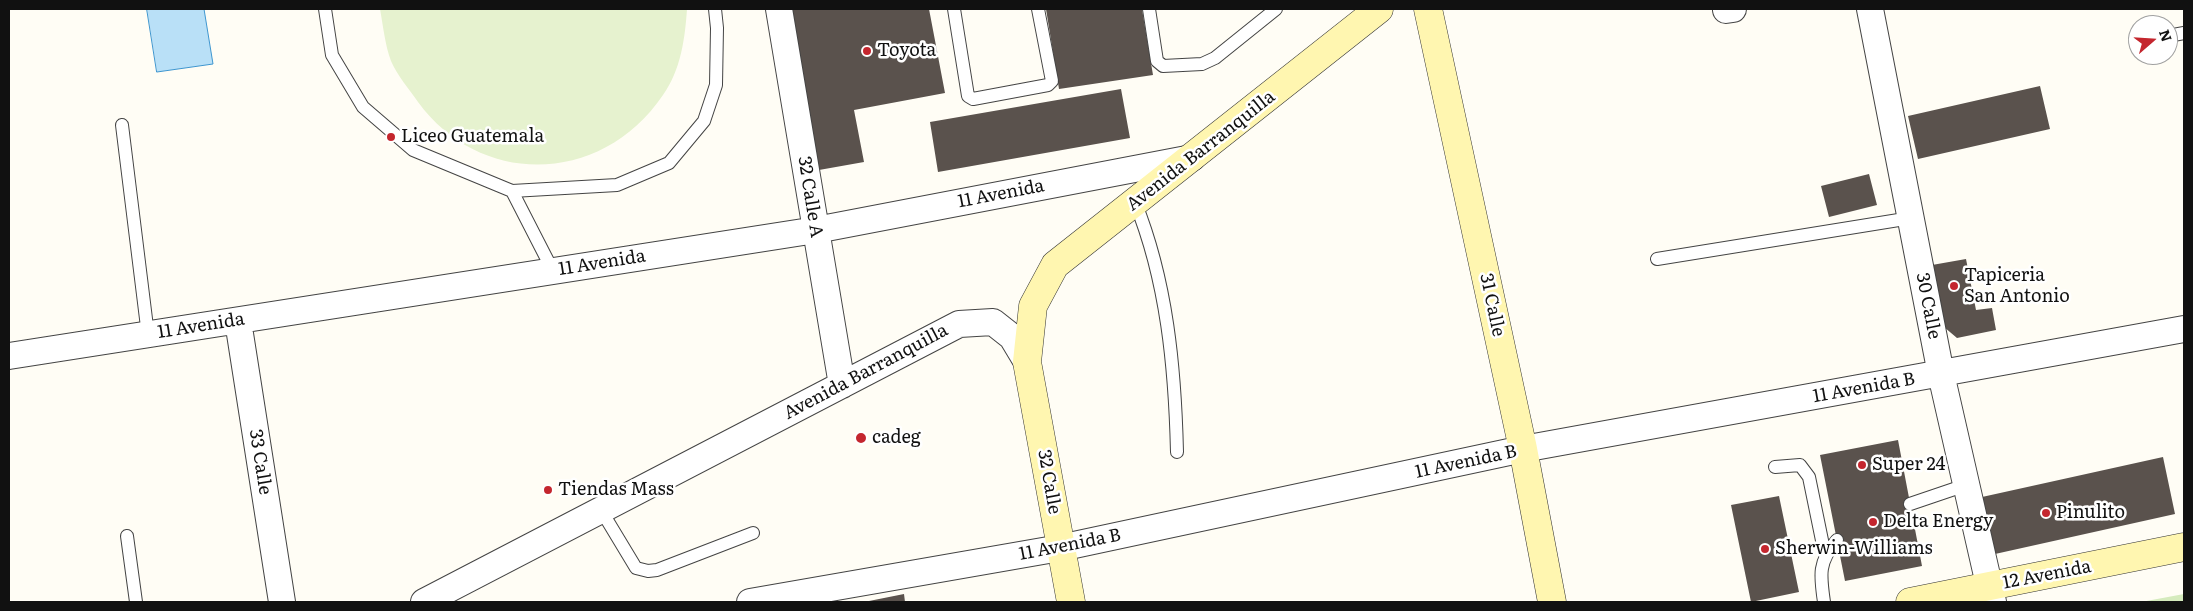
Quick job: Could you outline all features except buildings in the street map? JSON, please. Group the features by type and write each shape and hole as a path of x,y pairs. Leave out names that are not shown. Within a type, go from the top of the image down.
{"main road":[{"name":"Avenida Barranquilla","path":"1028,362 1033,306 1054,265 1379,9"},
{"name":"31 Calle","path":"1428,9 1523,449 1552,602"},
{"name":"32 Calle","path":"1028,362 1071,602"},
{"name":"12 Avenida","path":"1910,602 1991,594 2184,547"}],"street":[{"name":"32 Calle A","path":"779,9 842,385"},
{"name":"30 Calle","path":"1870,9 1941,374 1991,594"},
{"name":"11 Avenida","path":"9,356 816,230 1192,158"},
{"name":"33 Calle","path":"238,321 282,602"},
{"name":"Avenida Barranquilla","path":"424,602 960,324 993,322 1012,337 1028,362"},
{"name":"11 Avenida B","path":"750,602 1060,548 1523,449 2184,329"}],"lane":[{"path":"324,9 332,55 364,107 413,150 512,191 617,185 669,163 704,121 716,86 717,28 715,9"},
{"path":"954,9 968,96 972,100 1048,85 1052,81 1038,9"},
{"path":"1148,9 1157,61 1163,66 1202,64 1215,58 1276,9"},
{"path":"122,125 148,335"},
{"path":"512,191 553,271"},
{"path":"1135,202 1147,232 1171,343 1176,400 1177,452"},
{"path":"1657,259 1911,218"},
{"path":"1775,467 1800,465 1808,476 1825,555 1821,579 1824,602"},
{"path":"1910,504 1966,485"},
{"path":"601,510 636,568 648,571 657,570 753,533"},
{"path":"127,536 136,602"},
{"path":"1825,555 1836,540"}],"green space":[{"path":"380,9 687,9 681,54 674,75 663,95 638,124 608,146 576,159 542,164 508,161 475,150 444,130 418,102 391,61"},
{"path":"2184,594 2184,602 2141,602"}],"water":[{"path":"147,9 204,9 213,64 157,72"}],"place":[{"name":"Toyota","path":"867,51"},
{"name":"Liceo Guatemala","path":"391,137"},
{"name":"Tapiceria San Antonio","path":"1954,286"},
{"name":"cadeg","path":"861,438"},
{"name":"Super 24","path":"1862,465"},
{"name":"Tiendas Mass","path":"548,490"},
{"name":"Pinulito","path":"2046,513"},
{"name":"Delta Energy","path":"1873,522"},
{"name":"Sherwin-Williams","path":"1765,549"}]}
